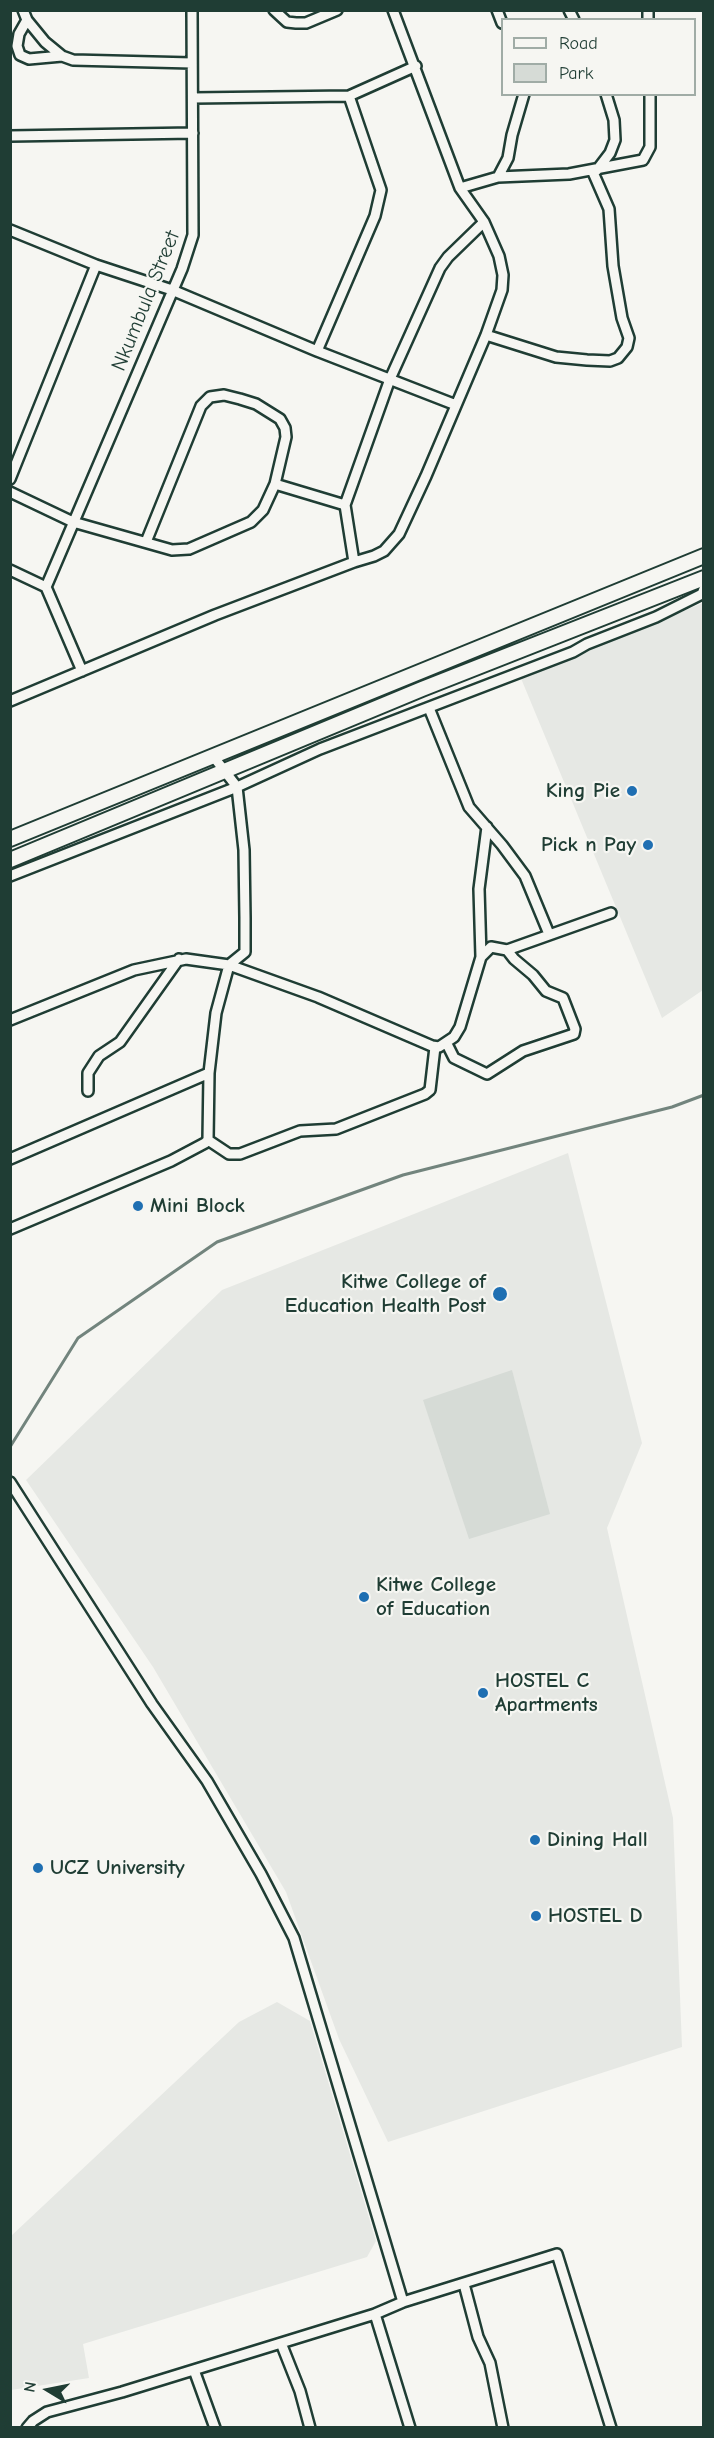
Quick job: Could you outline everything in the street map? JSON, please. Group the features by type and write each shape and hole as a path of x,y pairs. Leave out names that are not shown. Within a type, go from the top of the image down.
{"highway":[{"path":"10,839 704,556"},
{"path":"10,860 433,685 704,578"}],"street":[{"path":"23,10 27,20 45,42 62,56 73,60 192,63"},
{"name":"Nkumbula Street","path":"45,587 190,247 195,224 192,10"},
{"path":"274,10 286,22 306,23 337,10"},
{"path":"10,701 215,615 384,551 399,534 486,335 501,290 503,275 499,256 484,222 460,188 393,10"},
{"path":"27,20 19,34 17,46 20,55 29,59 62,56"},
{"path":"193,98 349,96 416,66"},
{"path":"317,351 375,216 381,190 349,96"},
{"path":"498,177 508,158 523,96"},
{"path":"595,170 610,153 615,140 614,120 607,96"},
{"path":"460,188 498,177 569,174 637,162 646,156 650,147 650,96"},
{"path":"10,136 193,133"},
{"path":"486,335 556,357 587,360 610,361 618,358 627,347 629,338 622,318 613,266 609,208 595,170"},
{"path":"354,562 345,506 390,379 440,268 448,257 484,222"},
{"path":"10,230 96,265 172,290 317,351 456,405"},
{"path":"10,479 96,265"},
{"path":"10,492 73,522 171,550 181,551 251,522 263,510 274,484 286,437 280,418 256,404 240,399 224,395 210,397 201,406 146,542"},
{"path":"274,484 345,506"},
{"path":"10,570 45,587 82,671"},
{"path":"10,876 237,787 320,749 573,652 587,644 656,617 703,592"},
{"path":"429,708 469,807 525,876 549,934"},
{"path":"10,1229 171,1161 208,1140 209,1073 216,1013 229,965 244,952 244,850 237,787 213,756"},
{"path":"10,1020 134,970 179,959 229,965 318,997 435,1047 447,1044 454,1038 460,1027 481,957 479,889 487,827"},
{"path":"481,957 491,947 507,950 611,913"},
{"path":"447,1044 454,1058 487,1074 523,1051 574,1034 575,1029 563,998 546,991 507,950"},
{"path":"88,1091 88,1073 99,1056 120,1042 179,959"},
{"path":"208,1140 230,1154 240,1154 300,1131 336,1129 425,1094 430,1090 435,1047"},
{"path":"10,1159 209,1073"},
{"path":"10,1482 152,1704 207,1782 261,1874 294,1938 403,2302"},
{"path":"27,2427 47,2412 194,2370 375,2314 403,2302 557,2254 611,2427"},
{"path":"464,2283 478,2337 490,2363 503,2427"},
{"path":"375,2314 410,2427"},
{"path":"281,2343 300,2391 310,2427"},
{"path":"194,2370 215,2427"}],"shaded area":[{"path":"703,603 703,990 662,1018 520,676"},
{"name":"Kitwe College of Education","path":"568,1153 642,1443 607,1528 673,1818 682,2047 388,2142 339,2039 286,1892 153,1667 26,1480 222,1290"},
{"path":"277,2002 310,2021 376,2241 367,2257 83,2344 89,2378 11,2390 11,2236 239,2022"}],"green space":[{"path":"512,1370 550,1514 469,1539 423,1400"}],"waterway":[{"path":"10,1447 78,1338 217,1242 403,1175 672,1107 704,1095"}],"place":[{"name":"King Pie","path":"632,791"},
{"name":"Pick n Pay","path":"648,845"},
{"name":"Mini Block","path":"138,1206"},
{"name":"Kitwe College of Education Health Post","path":"500,1294"},
{"name":"Kitwe College of Education","path":"364,1597"},
{"name":"HOSTEL C Apartments","path":"483,1693"},
{"name":"Dining Hall","path":"535,1840"},
{"name":"UCZ University","path":"38,1868"},
{"name":"HOSTEL D","path":"536,1916"}]}
